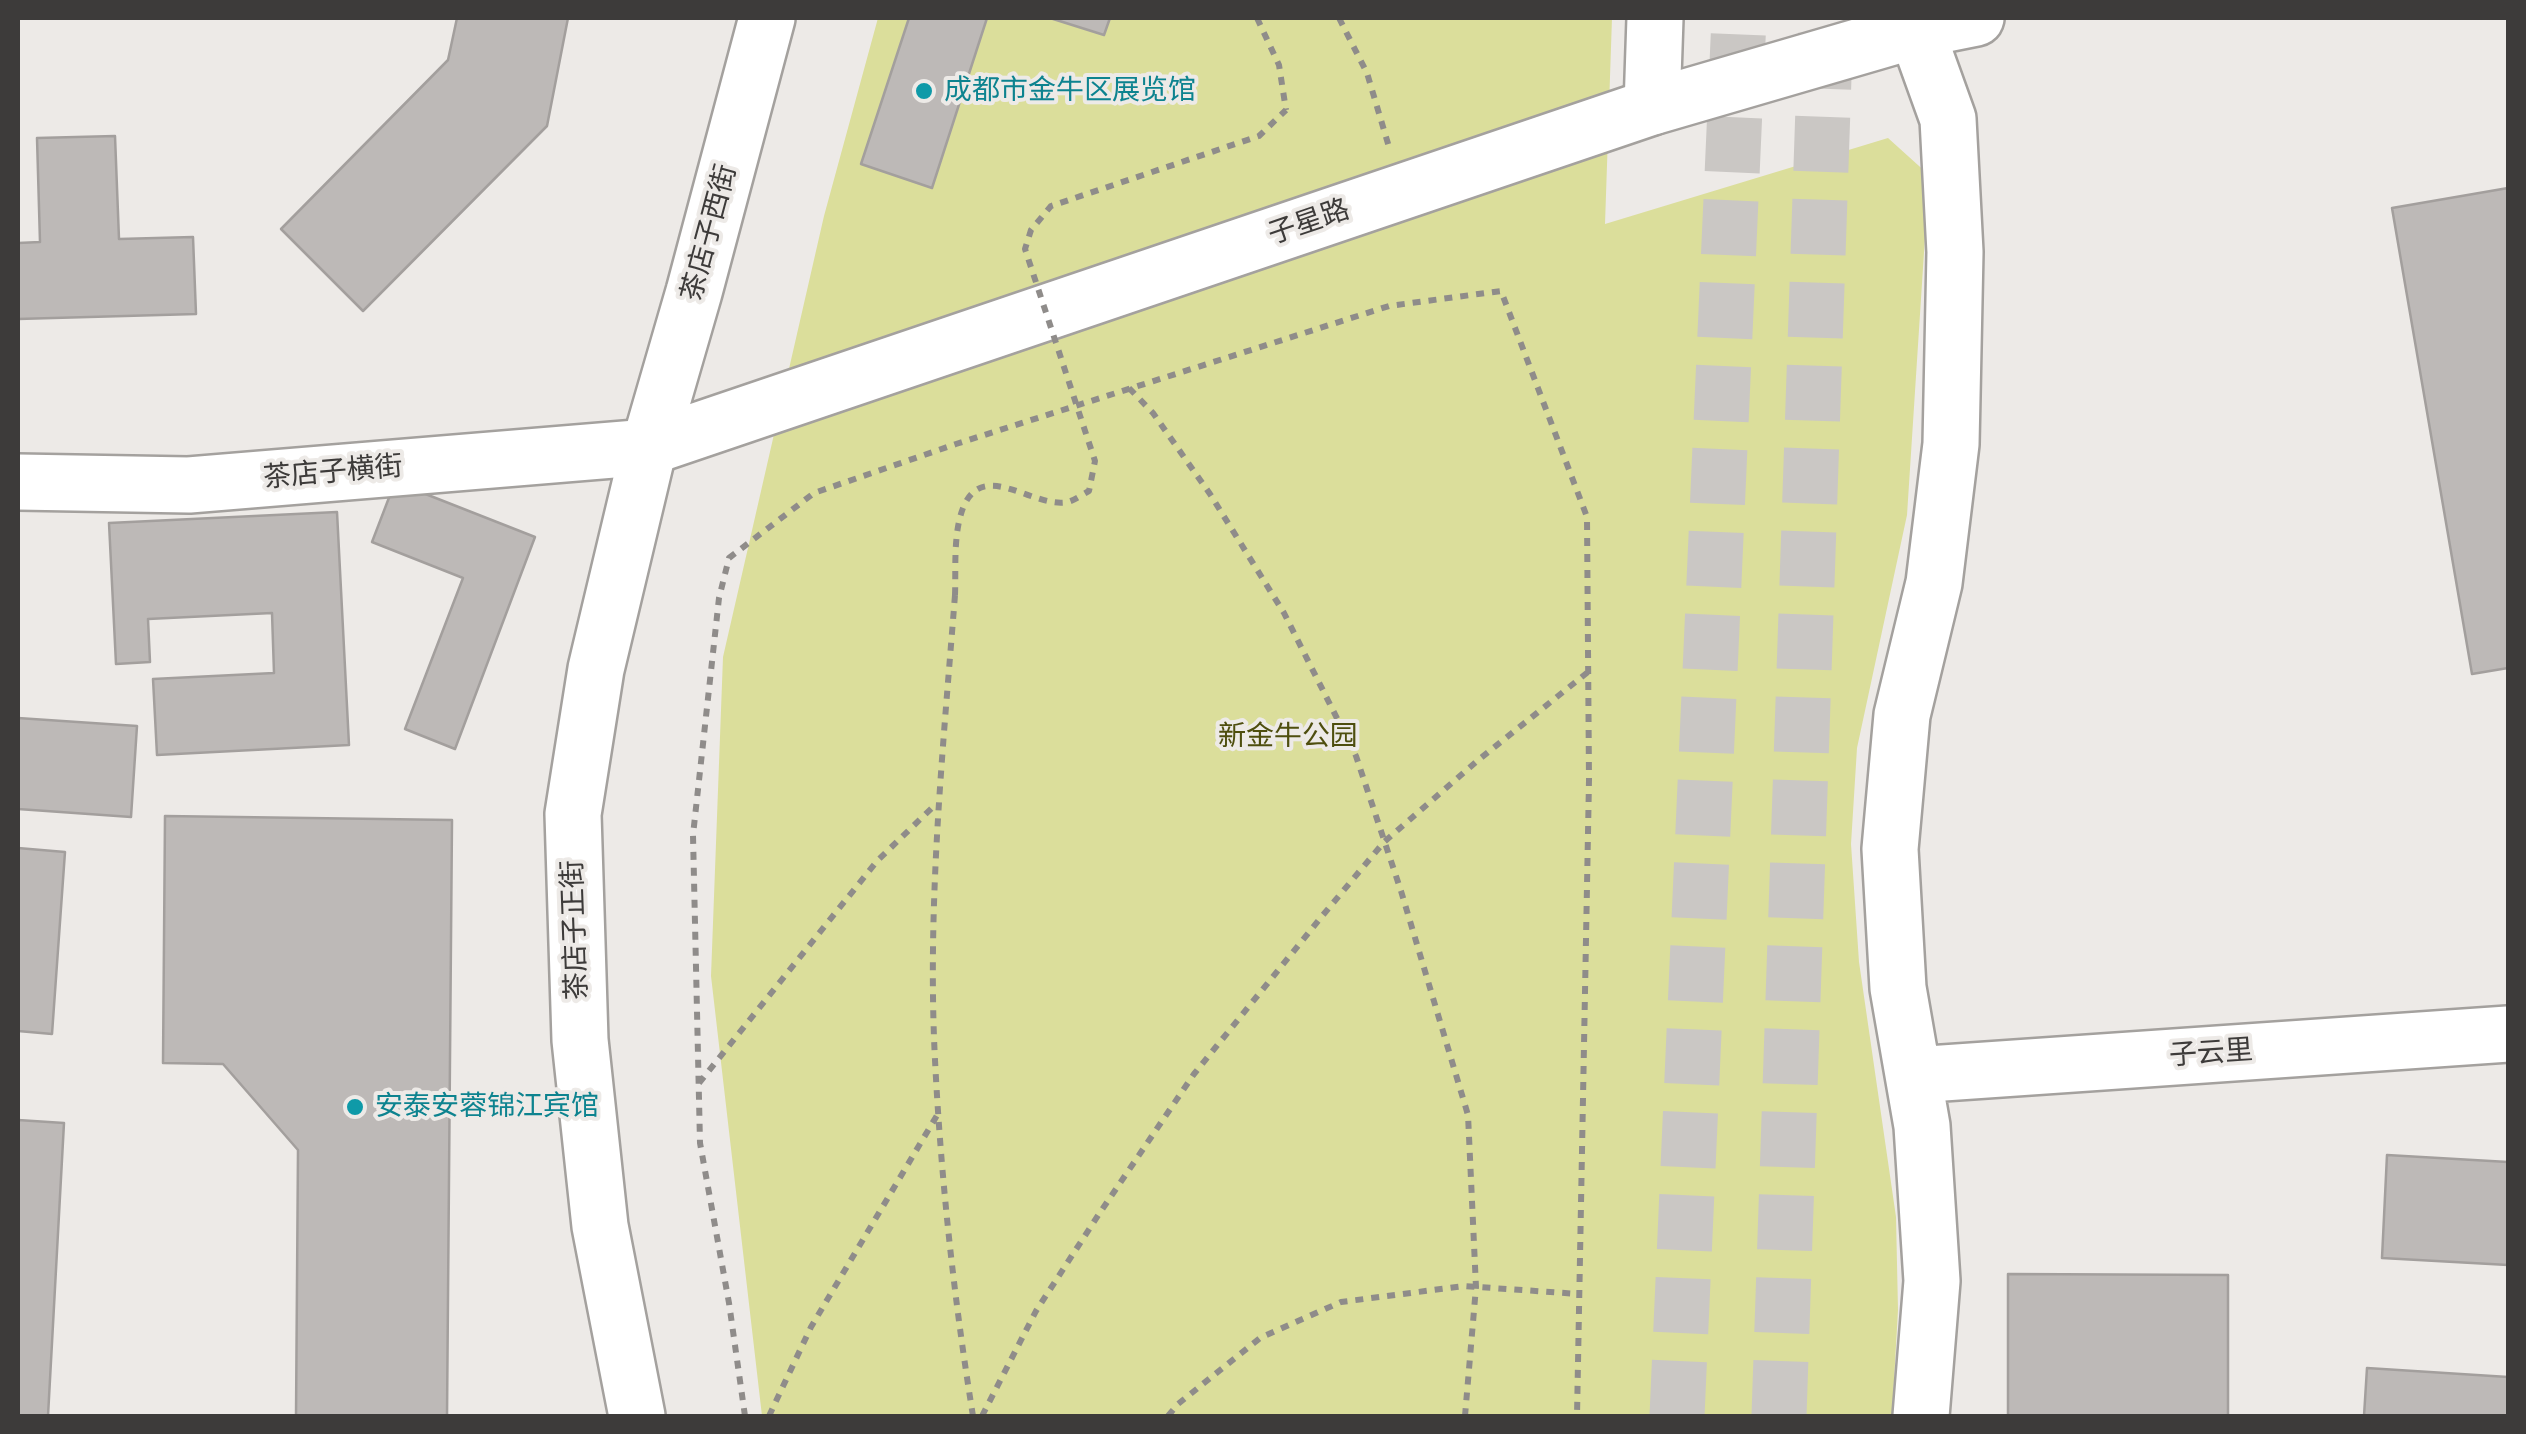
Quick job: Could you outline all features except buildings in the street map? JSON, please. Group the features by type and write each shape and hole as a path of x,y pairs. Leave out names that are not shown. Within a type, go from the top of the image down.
{"street":[{"name":"茶店子西街","path":"648,447 767,18"},
{"path":"1652,107 1656,18"},
{"name":"子星路","path":"648,447 1652,107 1915,24 1976,18"},
{"path":"1915,24 1948,119 1955,252 1952,444 1934,583 1902,715 1890,849 1898,988 1922,1126 1932,1281 1921,1416"},
{"name":"茶店子横街","path":"18,482 189,485 648,447"},
{"name":"茶店子正街","path":"637,1416 600,1226 580,1040 572,814 596,669 648,447"},
{"name":"子云里","path":"1914,1075 2508,1034"}],"path":[{"path":"973,1416 957,1318 935,1058 938,801 958,530 963,508 973,492 997,484 1038,498 1066,502 1089,491 1095,461 1024,249 1032,230 1051,206 1259,136 1286,110 1279,65 1257,18"},
{"path":"1338,18 1366,73 1403,191"},
{"path":"745,1416 700,1143 693,835 719,598 729,558 814,493 1389,306 1501,291 1587,517 1577,1416"},
{"path":"1129,388 1153,413 1210,494 1284,612 1356,756 1468,1115 1476,1287 1465,1416"},
{"path":"982,1416 1036,1312 1194,1074 1384,842 1588,672"},
{"path":"698,1084 877,861 938,801"},
{"path":"770,1416 811,1327 940,1112"},
{"path":"1168,1416 1260,1338 1341,1302 1476,1287 1579,1294"}],"green space":[{"name":"新金牛公园","path":"878,18 1612,18 1605,224 1888,138 1929,175 1907,515 1857,748 1851,844 1859,962 1896,1217 1898,1310 1892,1416 762,1416 711,976 723,657 824,216"}],"tunnel":[{"path":"1677,1416 1739,18"},
{"path":"1779,1416 1826,18"}],"place":[{"name":"成都市金牛区展览馆","path":"924,91"},
{"name":"安泰安蓉锦江宾馆","path":"355,1107"}]}
